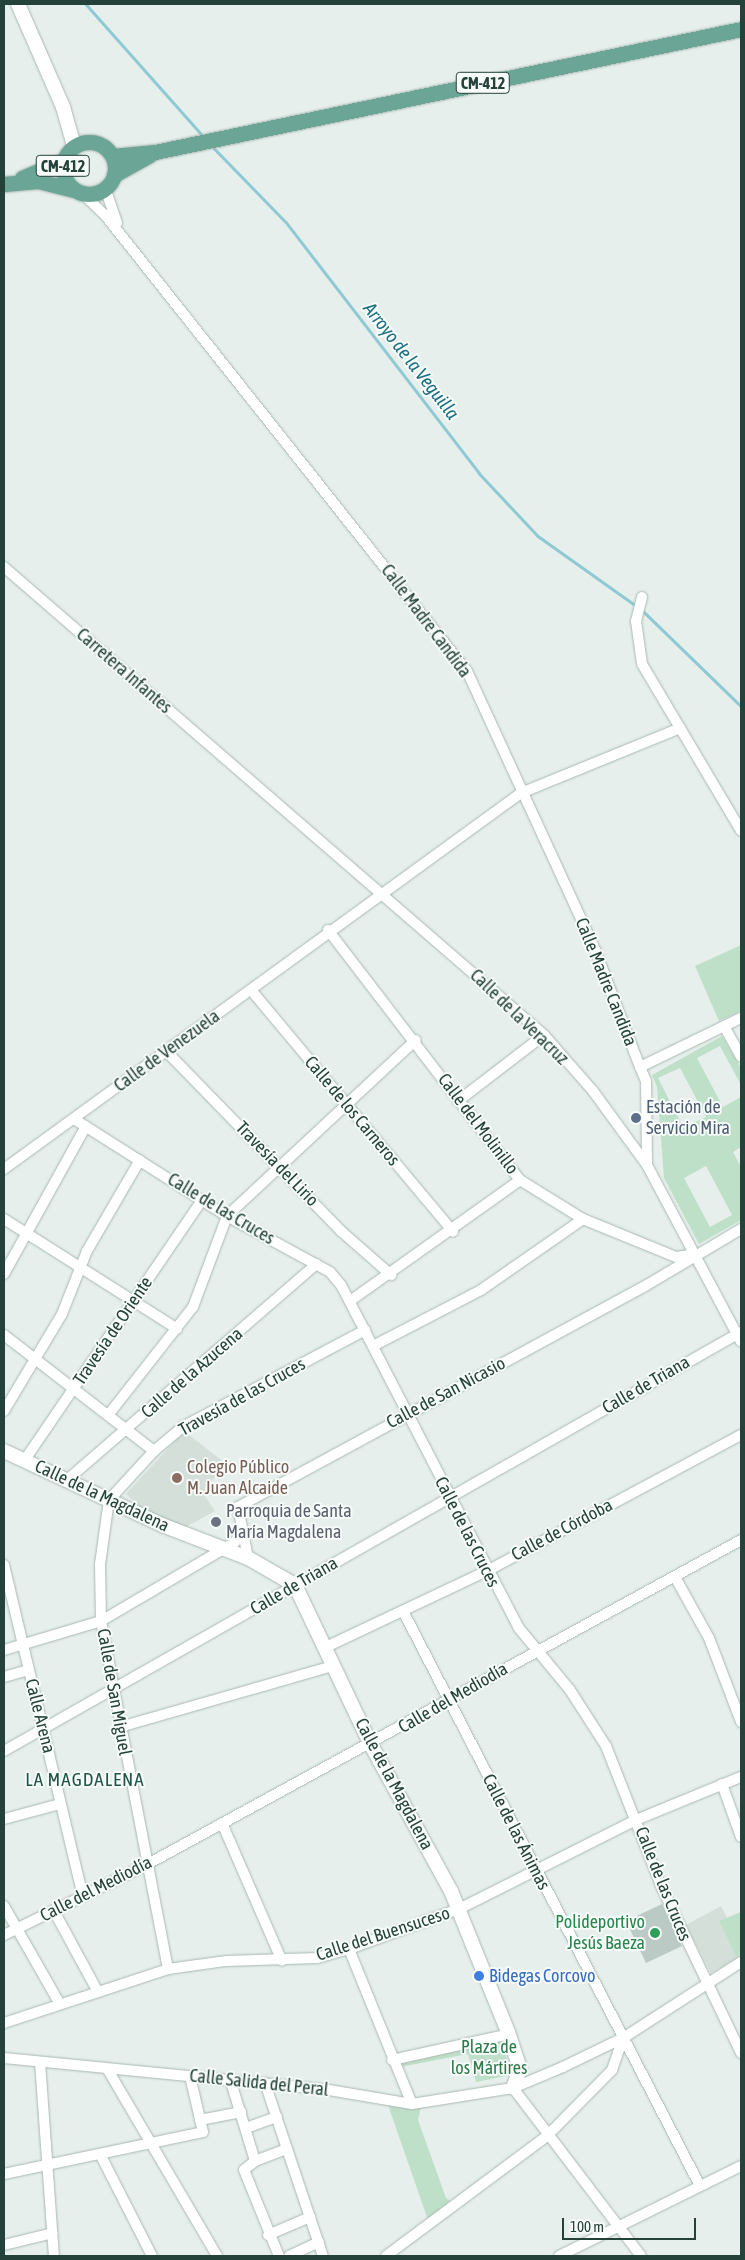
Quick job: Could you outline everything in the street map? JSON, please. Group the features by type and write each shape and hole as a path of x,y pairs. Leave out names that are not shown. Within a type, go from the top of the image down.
{"main road":[{"name":"CM-412","path":"6,184 64,160 74,146 91,141 113,156 155,152 741,29"},
{"name":"CM-412","path":"6,184 38,181 78,191 105,188 114,175 155,152"},
{"name":"CM-412","path":"113,156 114,175"},
{"name":"CM-412","path":"64,160 64,176 78,191"}],"street":[{"path":"18,4 63,107 74,146"},
{"name":"Calle Madre Candida","path":"105,188 112,216 131,247"},
{"name":"Calle Madre Candida","path":"78,191 131,247 467,671 521,793 596,952 646,1081 647,1165"},
{"name":"Carretera Infantes","path":"4,567 243,775"},
{"path":"642,599 637,613 637,642 642,664 741,832"},
{"name":"Calle de Venezuela","path":"4,1169 251,990 328,930 521,793 680,728"},
{"name":"Calle de la Veracruz","path":"243,775 382,892 544,1035 593,1091 647,1165 694,1255 740,1336"},
{"name":"Calle del Molinillo","path":"328,930 416,1040 458,1101 520,1180 583,1220 675,1262"},
{"name":"Calle de los Carneros","path":"251,990 453,1232"},
{"path":"640,1066 741,1018"},
{"path":"724,1026 741,1058"},
{"path":"458,1101 544,1035"},
{"path":"109,1414 193,1308 227,1216 416,1040"},
{"name":"Travesía del Lirio","path":"166,1051 341,1231 391,1275"},
{"name":"Calle de las Cruces","path":"74,1119 227,1216 330,1272 350,1301 487,1571 518,1627 539,1649 606,1746 662,1888 705,1983 741,2053"},
{"path":"4,1274 86,1126"},
{"path":"4,1411 62,1314 87,1250 140,1160"},
{"path":"350,1301 453,1232 520,1180"},
{"name":"Travesía de Oriente","path":"24,1461 202,1200"},
{"path":"4,1219 177,1329"},
{"path":"373,1346 481,1290 583,1220"},
{"path":"675,1262 694,1255 741,1229"},
{"name":"Calle de San Nicasio","path":"242,1530 238,1507 407,1414 675,1262"},
{"name":"Calle de la Azucena","path":"67,1480 128,1430 316,1264"},
{"name":"Travesía de las Cruces","path":"109,1500 154,1451 184,1426 365,1330"},
{"path":"4,1335 109,1414 154,1451"},
{"name":"Calle de Triana","path":"4,1752 450,1497 740,1336"},
{"name":"Calle de Córdoba","path":"326,1647 487,1571 741,1435"},
{"name":"Calle de la Magdalena","path":"4,1451 109,1500 248,1558 295,1585 371,1745 458,1909 509,2034 520,2069 514,2088"},
{"name":"Calle de San Miguel","path":"109,1500 100,1564 101,1621 112,1690 168,1969"},
{"path":"4,1650 101,1621 235,1542 242,1530"},
{"path":"242,1530 248,1558"},
{"name":"Calle del Mediodía","path":"4,1935 146,1865 371,1745 539,1649 741,1540"},
{"name":"Calle Arena","path":"4,1565 83,1896"},
{"path":"675,1577 709,1638 741,1722"},
{"name":"Calle de las Ánimas","path":"403,1611 536,1872 700,2186"},
{"path":"120,1727 333,1666"},
{"path":"4,1677 29,1670"},
{"name":"Calle del Buensuceso","path":"4,2023 168,1969 226,1961 282,1961 317,1958 349,1950 458,1909 536,1872 636,1820 741,1777"},
{"path":"722,1784 741,1837"},
{"path":"4,1819 60,1804"},
{"path":"222,1823 282,1961"},
{"path":"4,1906 60,2004"},
{"path":"54,1910 98,1992"},
{"path":"349,1950 392,2060 412,2104"},
{"name":"Calle Salida del Peral","path":"4,2058 108,2070 230,2079 412,2104 514,2088 623,2038 705,1983 741,1962"},
{"path":"392,2060 509,2034"},
{"path":"386,2256 547,2136 612,2070 623,2038"},
{"path":"40,2062 49,2165 54,2256"},
{"path":"108,2070 217,2256"},
{"path":"4,2174 203,2132 190,2076"},
{"path":"230,2079 255,2160"},
{"path":"265,2083 323,2256"},
{"path":"514,2088 547,2136 641,2256"},
{"path":"200,2120 241,2112"},
{"path":"246,2128 277,2117"},
{"path":"279,2256 268,2235 244,2170 255,2160 287,2149"},
{"path":"100,2154 152,2256"},
{"path":"559,2256 741,2166"},
{"path":"268,2235 310,2217"},
{"path":"4,2245 53,2233"},
{"path":"289,2256 319,2242"}],"shaded area":[{"name":"Colegio Público M. Juan Alcaide","path":"184,1431 225,1463 203,1493 215,1511 182,1529 142,1509 126,1494"},
{"path":"721,1906 727,1918 741,1912 741,1956 711,1973 686,1925"}],"green space":[{"path":"741,945 741,1011 719,1021 695,966"},
{"path":"722,1036 741,1068 741,1085 720,1046 697,1058 723,1107 741,1097 741,1147 733,1152 741,1167 741,1220 699,1244 664,1178 657,1087 652,1075","holes":["680,1068 706,1117 683,1127 658,1078","706,1166 732,1215 710,1227 684,1178"]},
{"path":"741,1912 741,1953 736,1956 719,1921"},
{"name":"Plaza de los Mártires","path":"502,2037 509,2071 506,2076 476,2082 468,2054 400,2067 396,2055"},
{"path":"388,2105 421,2106 418,2120 446,2198 450,2201 428,2220"}],"building":[{"name":"Polideportivo Jesús Baeza","path":"662,1904 682,1946 646,1963 626,1921"}],"waterway":[{"name":"Arroyo de la Veguilla","path":"86,4 203,136"},
{"name":"Arroyo de la Veguilla","path":"211,145 286,222 479,473 538,536 638,607"},
{"name":"Arroyo de la Veguilla","path":"642,610 741,706"}],"place":[{"name":"Estación de Servicio Mira","path":"636,1118"},
{"name":"Colegio Público M. Juan Alcaide","path":"177,1478"},
{"name":"Parroquia de Santa María Magdalena","path":"216,1522"},
{"name":"Polideportivo Jesús Baeza","path":"655,1933"},
{"name":"Bidegas Corcovo","path":"479,1976"}],"district":[{"name":"LA MAGDALENA","path":"85,1780"}]}
